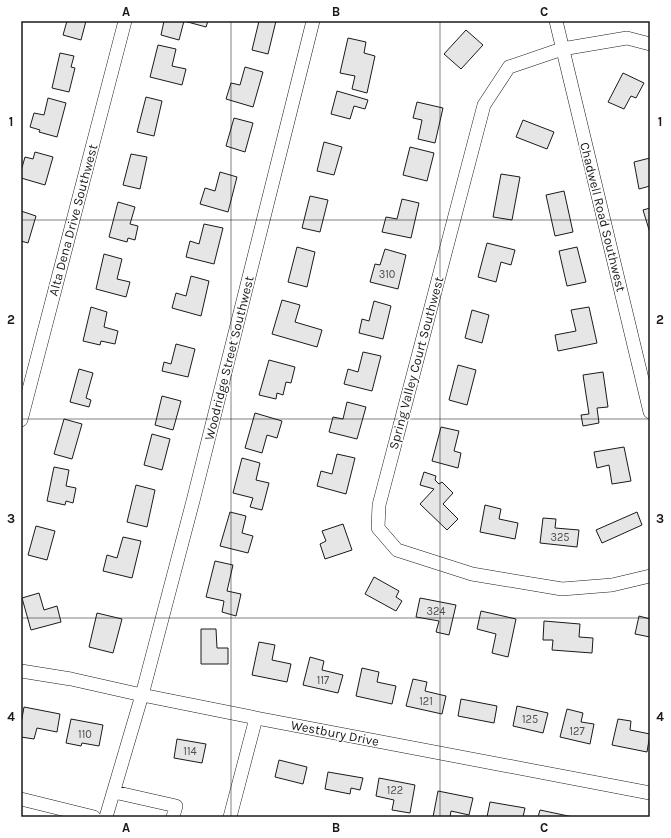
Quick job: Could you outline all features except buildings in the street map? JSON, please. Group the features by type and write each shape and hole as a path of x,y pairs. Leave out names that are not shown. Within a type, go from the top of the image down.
{"street":[{"name":"Alta Dena Drive Southwest","path":"21,420 125,21"},
{"name":"Woodridge Street Southwest","path":"106,817 142,695 195,493 313,21"},
{"name":"Chadwell Road Southwest","path":"556,21 650,412"},
{"name":"Spring Valley Court Southwest","path":"650,44 627,38 562,49 509,67 484,105 379,505 378,528 397,550 472,574 562,589 612,585 650,576"},
{"name":"Westbury Drive","path":"21,671 71,679 256,718 650,793"},
{"path":"230,817 256,718"},
{"path":"114,792 176,806 174,817"},
{"path":"21,799 94,817"}]}
